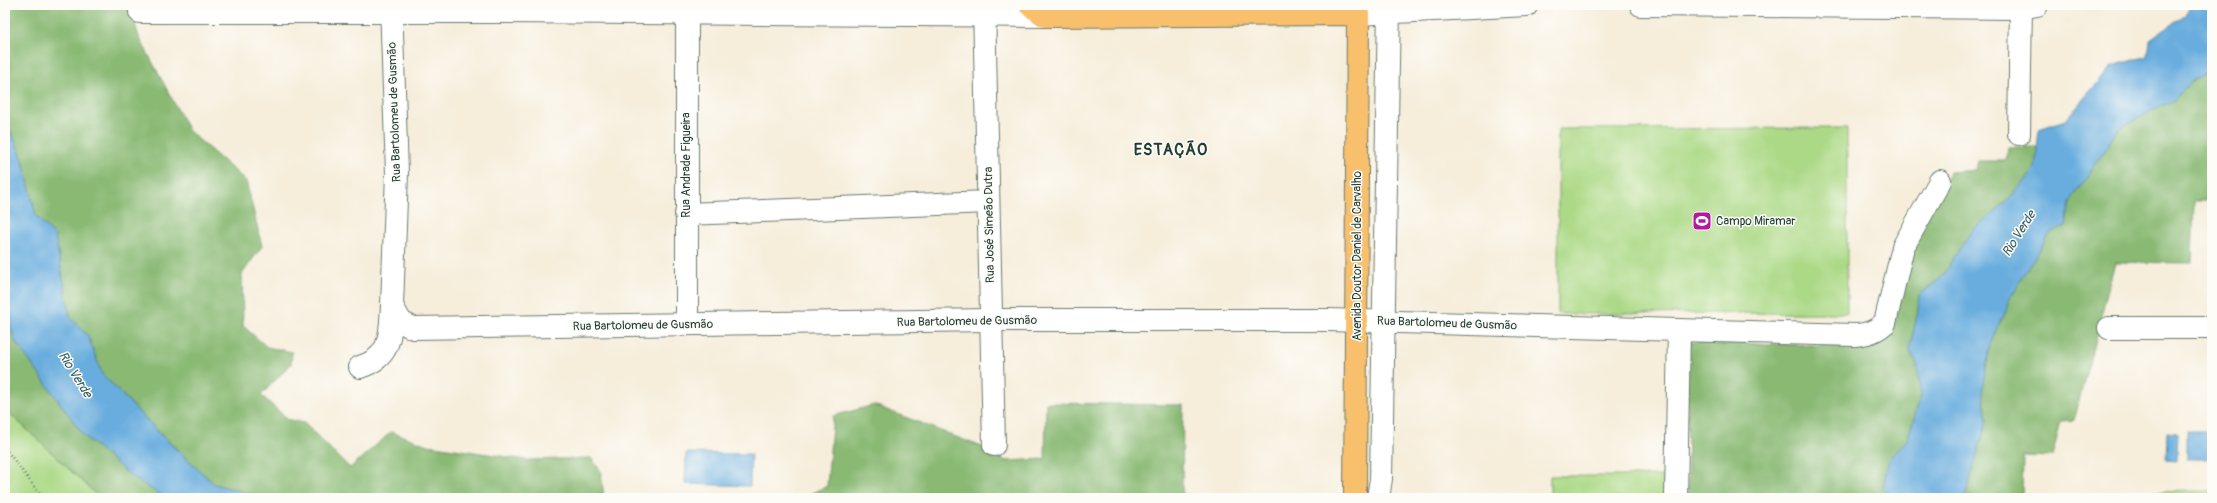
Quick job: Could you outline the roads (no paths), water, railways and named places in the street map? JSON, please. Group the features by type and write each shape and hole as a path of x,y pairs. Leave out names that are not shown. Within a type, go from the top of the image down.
{"main road":[{"path":"1038,10 1358,10"},
{"name":"Avenida Doutor Daniel de Carvalho","path":"1355,498 1358,10"}],"street":[{"path":"1358,10 1527,5"},
{"path":"1641,5 2027,6 2019,134"},
{"path":"140,12 224,8 1038,10"},
{"name":"Rua Bartolomeu de Gusmão","path":"391,9 397,173 392,306 400,322 413,328 991,320 1357,321 1855,335 1868,334 1877,330 1885,323 1903,247 1940,181"},
{"name":"Rua Andrade Figueira","path":"687,9 687,324"},
{"path":"1378,498 1381,479 1388,9"},
{"name":"Rua José Simeão Dutra","path":"984,10 994,445"},
{"path":"686,214 988,202"},
{"path":"360,367 373,363 390,342 392,306"},
{"path":"2109,328 2212,328"},
{"path":"1676,498 1679,330"}],"water":[{"name":"Rio Verde","path":"2191,5 2212,5 2212,72 2193,79 2174,100 2119,128 2070,202 2066,226 2050,233 2010,298 1990,347 1982,388 1987,420 1965,498 1891,498 1883,488 1889,458 1907,440 1921,397 1917,365 1909,350 1918,312 1919,295 1940,279 1972,230 1999,209 2035,170 2039,129 2065,120 2112,66 2148,56 2150,40 2186,15"},
{"name":"Rio Verde","path":"5,118 23,160 36,216 55,236 70,317 88,336 102,374 161,435 214,484 266,498 165,498 132,477 84,436 15,341 5,310"},
{"path":"2187,431 2212,431 2212,459 2187,459"},
{"path":"2167,432 2178,433 2177,461 2166,460"},
{"path":"686,453 751,454 750,486 685,484"}],"place":[{"name":"Campo Miramar","path":"1702,221"}],"district":[{"name":"ESTAÇÃO","path":"1171,149"}]}
